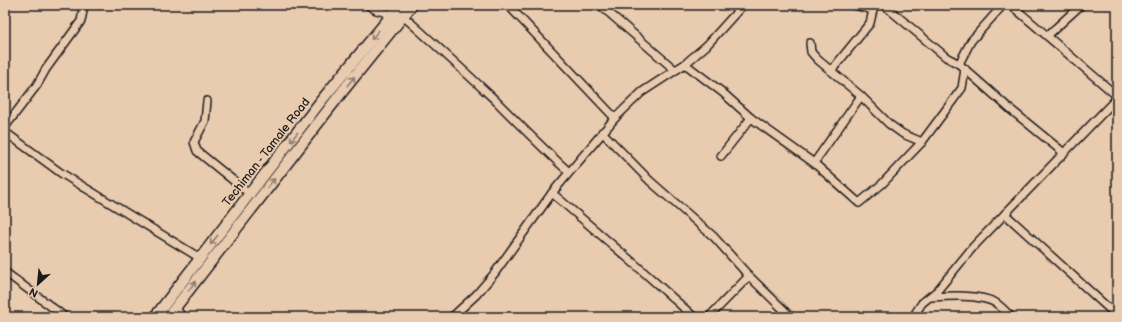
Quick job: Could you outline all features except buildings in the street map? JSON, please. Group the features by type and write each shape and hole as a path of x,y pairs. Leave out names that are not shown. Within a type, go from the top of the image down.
{"highway":[{"name":"Techiman - Tamale Road","path":"154,317 322,101 400,5"},
{"name":"Techiman - Tamale Road","path":"168,317 342,92 412,5"}],"street":[{"path":"368,5 376,10 392,14"},
{"path":"508,5 615,118"},
{"path":"600,5 675,70"},
{"path":"452,317 476,295 494,274 552,193 615,118 642,92 685,64 707,45 743,5"},
{"path":"831,70 870,23 874,8 854,5"},
{"path":"884,5 946,57 962,66 1010,109 1064,153"},
{"path":"685,64 722,92 751,118 814,163 859,203 882,184 922,142 962,88 962,66 971,41 1003,5"},
{"path":"913,317 922,303 931,297 973,247 1117,97 1011,5"},
{"path":"1047,36 1081,5"},
{"path":"5,127 37,85 46,69 81,21 84,7"},
{"path":"403,16 493,98 569,172"},
{"path":"810,43 811,52 817,59 861,96 889,124 903,134 922,142"},
{"path":"814,163 861,96"},
{"path":"206,101 205,120 194,142 198,151 250,194"},
{"path":"721,156 751,118"},
{"path":"5,132 61,173 200,258"},
{"path":"602,132 650,181 714,237 748,276 790,317"},
{"path":"552,193 694,317"},
{"path":"1005,214 1117,316"},
{"path":"5,272 65,317"},
{"path":"709,317 748,276"},
{"path":"931,297 956,295 989,300 995,302 1011,317"},
{"path":"176,308 182,317"}]}
